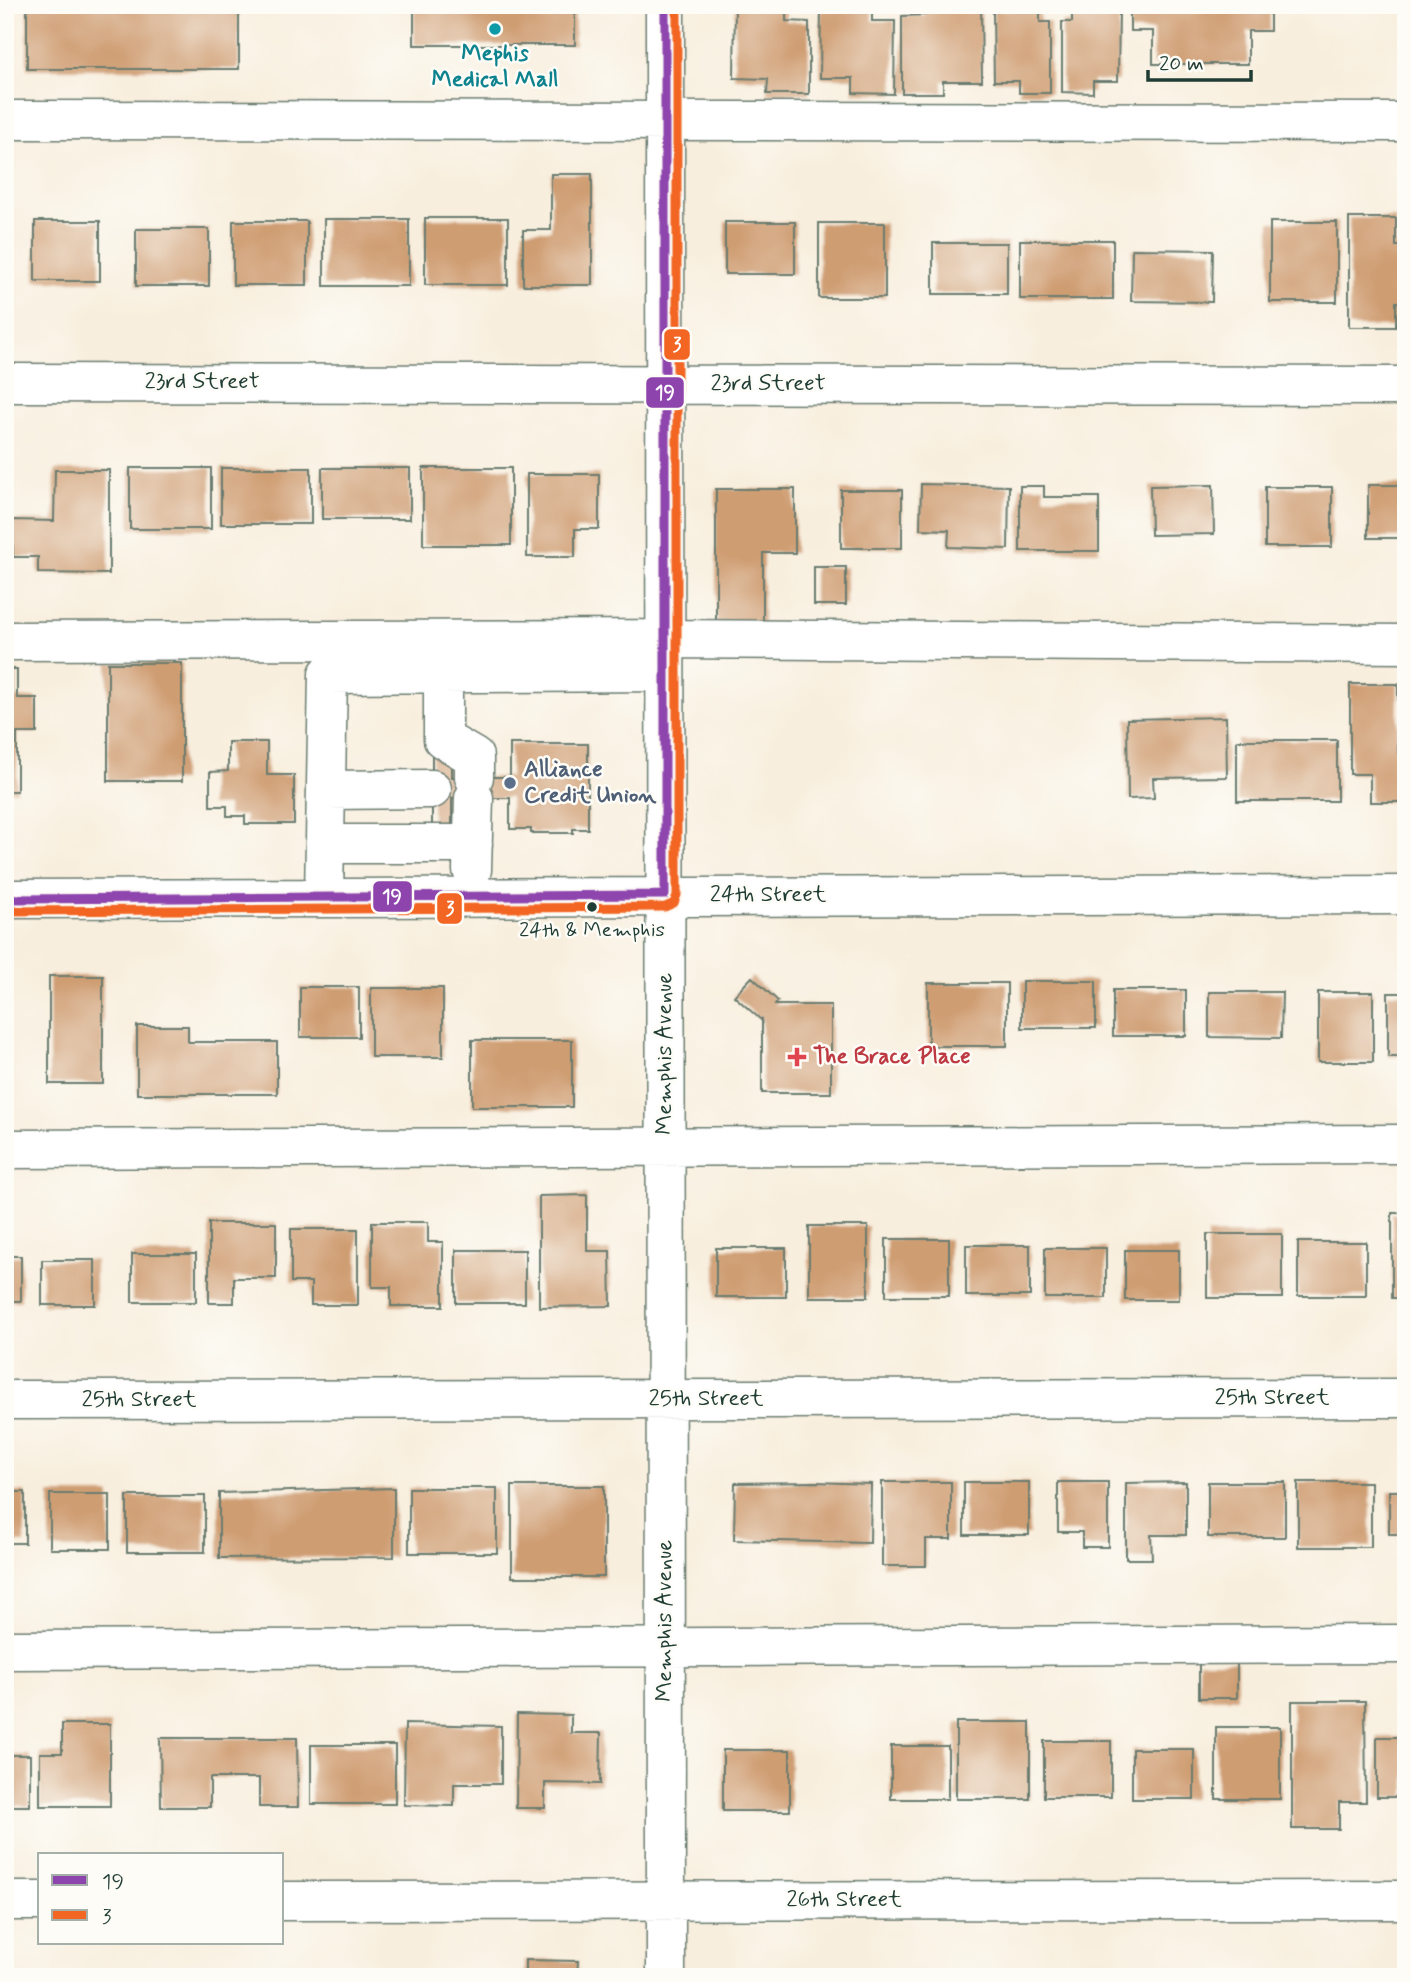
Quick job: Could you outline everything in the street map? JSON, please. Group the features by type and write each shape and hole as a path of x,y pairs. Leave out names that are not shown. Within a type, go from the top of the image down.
{"street":[{"name":"Memphis Avenue","path":"665,5 666,1977"},
{"path":"5,120 1406,122"},
{"name":"23rd Street","path":"5,383 1406,386"},
{"path":"5,641 666,655 1406,644"},
{"path":"324,896 328,674 443,674 666,655"},
{"path":"443,674 443,739 474,757 471,896"},
{"path":"327,790 432,789"},
{"path":"325,844 473,844"},
{"name":"24th Street","path":"5,899 666,895 1406,895"},
{"path":"5,1149 1406,1144"},
{"name":"25th Street","path":"5,1400 1406,1398"},
{"path":"5,1650 1406,1644"},
{"name":"26th Street","path":"284,1901 1406,1900"},
{"path":"5,1901 38,1901"}],"building":[{"path":"5,5 9,5 8,60 5,60"},
{"path":"27,5 249,5 239,15 239,69 27,69"},
{"name":"Mephis Medical Mall","path":"401,5 582,5 582,13 575,13 575,45 414,45 414,10 401,10"},
{"path":"1130,5 1270,5 1270,31 1248,31 1248,64 1153,64 1153,31 1130,31"},
{"path":"735,6 786,7 786,21 809,22 809,94 767,94 768,79 734,78"},
{"path":"821,6 872,6 872,21 895,21 894,94 853,93 853,78 820,78"},
{"path":"925,6 981,6 982,81 943,81 943,93 902,93 902,16 925,15"},
{"path":"1072,9 1119,10 1118,81 1093,81 1093,93 1062,92 1062,22 1072,22"},
{"path":"993,10 1040,10 1040,22 1050,22 1050,93 1019,93 1019,81 994,81"},
{"path":"551,174 592,174 592,285 523,285 523,230 551,230"},
{"path":"425,218 508,218 508,285 425,285"},
{"path":"1349,218 1396,218 1396,246 1406,246 1406,302 1396,302 1396,327 1349,327"},
{"path":"324,219 409,219 409,286 324,286"},
{"path":"35,221 100,221 100,281 35,281"},
{"path":"233,221 307,221 307,285 233,285"},
{"path":"725,222 795,222 795,274 725,274"},
{"path":"1270,222 1337,222 1337,302 1270,302"},
{"path":"819,223 885,223 885,298 819,298"},
{"path":"136,229 209,229 209,286 136,286"},
{"path":"1020,240 1113,240 1113,299 1020,299"},
{"path":"933,243 1007,243 1007,294 933,294"},
{"path":"1132,249 1213,250 1212,302 1131,301"},
{"path":"130,468 211,468 211,529 130,529"},
{"path":"221,468 311,468 311,524 221,524"},
{"path":"322,468 410,468 410,519 322,519"},
{"path":"423,468 511,468 511,545 423,545"},
{"path":"55,470 109,470 109,574 38,573 38,557 13,557 13,520 54,521"},
{"path":"527,474 599,474 599,529 575,529 575,557 527,557"},
{"path":"921,484 1009,486 1008,549 948,547 949,530 920,529"},
{"path":"1213,485 1214,534 1151,535 1150,486"},
{"path":"1368,485 1406,485 1406,538 1368,538"},
{"path":"1020,486 1044,486 1044,497 1099,497 1099,551 1020,551"},
{"path":"1265,487 1332,487 1332,547 1265,547"},
{"path":"716,489 795,489 795,553 763,553 763,625 716,625"},
{"path":"841,490 902,490 902,548 841,548"},
{"path":"814,567 846,567 846,605 814,605"},
{"path":"108,663 182,663 182,781 108,781"},
{"path":"5,669 17,669 17,698 37,698 37,733 17,733 17,791 5,791"},
{"path":"1350,684 1398,684 1398,753 1406,753 1406,802 1370,802 1370,774 1350,774"},
{"path":"1226,717 1227,777 1153,778 1154,798 1128,799 1127,719"},
{"path":"1237,740 1337,740 1337,801 1237,801"},
{"path":"228,742 267,742 267,775 294,775 294,824 245,824 245,816 227,816 227,806 210,806 210,772 228,771"},
{"name":"Alliance Credit Union","path":"510,744 588,744 588,829 573,829 573,833 531,833 531,829 510,829 510,798 452,798 452,829 432,829 432,754 452,754 452,777 510,777"},
{"path":"49,976 103,976 103,1084 49,1084"},
{"name":"The Brace Place","path":"752,977 778,1001 775,1005 831,1005 831,1093 762,1093 762,1018 761,1020 734,996"},
{"path":"1022,981 1096,981 1096,1028 1022,1028"},
{"path":"928,983 1007,983 1007,1046 928,1046"},
{"path":"300,987 359,987 359,1037 300,1037"},
{"path":"371,988 443,988 443,1057 371,1057"},
{"path":"1113,990 1186,990 1186,1036 1113,1036"},
{"path":"1209,992 1282,992 1281,1038 1209,1037"},
{"path":"1318,992 1373,992 1373,1062 1318,1062"},
{"path":"1388,993 1406,993 1406,1057 1388,1057"},
{"path":"137,1026 188,1026 188,1042 277,1042 277,1094 137,1094"},
{"path":"472,1040 572,1040 572,1107 472,1107"},
{"path":"587,1195 587,1251 610,1251 611,1306 539,1307 539,1196"},
{"path":"1392,1213 1406,1213 1406,1298 1392,1298"},
{"path":"372,1222 428,1222 428,1242 443,1242 443,1306 391,1306 391,1287 372,1287"},
{"path":"209,1223 276,1223 276,1278 234,1278 234,1303 209,1303"},
{"path":"809,1226 868,1226 868,1297 809,1297"},
{"path":"291,1229 358,1229 358,1305 311,1305 311,1282 291,1282"},
{"path":"1207,1234 1282,1234 1282,1298 1207,1298"},
{"path":"886,1239 949,1239 949,1296 886,1296"},
{"path":"1298,1242 1366,1242 1366,1296 1298,1296"},
{"path":"966,1245 1030,1245 1030,1296 966,1296"},
{"path":"716,1248 786,1248 786,1297 716,1297"},
{"path":"1045,1248 1106,1248 1106,1298 1045,1298"},
{"path":"456,1250 525,1250 525,1303 456,1303"},
{"path":"1125,1250 1179,1250 1179,1300 1125,1300"},
{"path":"132,1254 196,1254 196,1302 132,1302"},
{"path":"5,1256 21,1256 21,1301 5,1301"},
{"path":"42,1260 95,1260 95,1305 42,1305"},
{"path":"882,1482 951,1482 951,1539 926,1539 926,1566 882,1566"},
{"path":"964,1482 1029,1482 1029,1535 964,1535"},
{"path":"1058,1482 1108,1482 1108,1547 1082,1547 1082,1532 1058,1532"},
{"path":"1186,1482 1186,1535 1151,1535 1152,1559 1126,1559 1126,1483"},
{"path":"1208,1482 1285,1482 1285,1537 1208,1537"},
{"path":"1298,1482 1371,1482 1371,1547 1298,1547"},
{"path":"735,1483 871,1484 870,1543 734,1540"},
{"path":"512,1486 604,1486 604,1577 512,1577"},
{"path":"394,1488 394,1557 219,1558 219,1493"},
{"path":"409,1488 497,1488 497,1553 409,1553"},
{"path":"1389,1491 1406,1491 1406,1534 1389,1534"},
{"path":"5,1492 25,1492 25,1543 5,1543"},
{"path":"50,1494 110,1494 110,1549 50,1549"},
{"path":"127,1496 205,1496 205,1552 127,1552"},
{"path":"1199,1661 1237,1661 1237,1698 1199,1698"},
{"path":"1292,1701 1365,1701 1366,1802 1339,1802 1339,1829 1292,1829"},
{"path":"517,1714 571,1715 571,1733 601,1733 600,1784 545,1783 545,1808 516,1808"},
{"path":"956,1722 1030,1722 1030,1799 956,1799"},
{"path":"62,1724 110,1724 110,1806 40,1806 40,1753 62,1753"},
{"path":"405,1724 501,1726 501,1784 454,1784 454,1806 404,1805"},
{"path":"1216,1727 1280,1727 1280,1799 1216,1799"},
{"path":"1377,1737 1406,1737 1406,1797 1377,1797"},
{"path":"160,1738 297,1738 298,1807 259,1807 259,1778 210,1778 210,1807 161,1807"},
{"path":"1044,1741 1111,1741 1111,1797 1044,1797"},
{"path":"311,1745 395,1745 395,1804 311,1804"},
{"path":"891,1746 948,1746 948,1799 891,1799"},
{"path":"1132,1749 1194,1749 1194,1799 1132,1799"},
{"path":"723,1750 790,1750 790,1811 723,1811"},
{"path":"5,1755 30,1755 30,1806 5,1806"},
{"path":"525,1960 578,1961 577,1977 525,1977"}],"transit line":[{"name":"19","path":"5,899 665,895 665,5"},
{"name":"3","path":"5,911 665,907 674,903 677,895 677,5"}],"place":[{"name":"Mephis Medical Mall","path":"495,29"},
{"name":"Alliance Credit Union","path":"510,783"},
{"name":"24th & Memphis","path":"592,907"},
{"name":"The Brace Place","path":"797,1057"}]}
